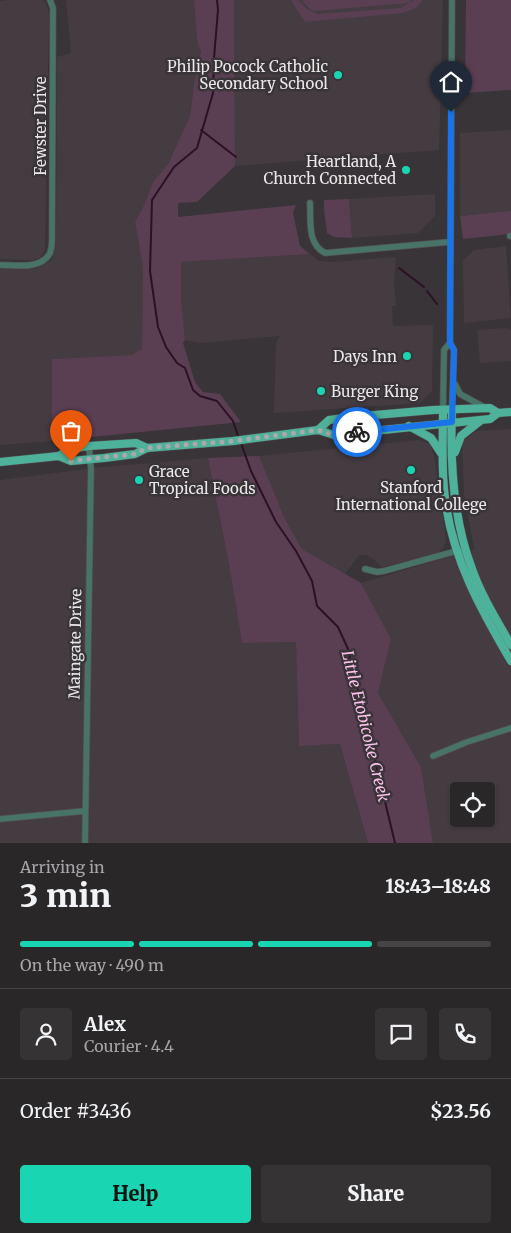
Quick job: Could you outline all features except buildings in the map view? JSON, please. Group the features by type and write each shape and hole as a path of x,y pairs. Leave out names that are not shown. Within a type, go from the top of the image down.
{"main road":[{"path":"318,430 329,420 452,409 490,408 498,413"},
{"path":"452,409 442,456 444,497 456,550 477,599 511,661"},
{"path":"443,410 448,422 456,504 465,549 480,589 511,644"},
{"path":"0,462 59,456 71,461 135,454 147,448 233,441 318,430 334,435 490,419 498,413 511,412"},
{"path":"453,459 461,436 481,420"},
{"path":"409,426 431,438 442,456"},
{"path":"59,456 69,449 89,446 136,443 147,448"}],"street":[{"name":"Fewster Drive","path":"0,264 34,265 50,253 52,241 53,8 50,0"},
{"path":"452,0 449,242 450,343 454,350 452,409"},
{"path":"310,203 312,240 325,253 449,242"},
{"path":"443,410 444,350 450,343"},
{"path":"454,381 460,394 486,408"},
{"name":"Maingate Drive","path":"85,843 89,446"},
{"path":"365,570 384,571 465,549"},
{"path":"433,756 466,742 511,728"},
{"path":"0,819 85,811"}],"shaded area":[{"path":"42,0 46,3 49,14 45,249 41,258 32,260 0,259 0,1"},
{"path":"66,0 194,0 197,40 201,52 190,116 168,164 153,182 135,222 143,267 142,350 132,355 52,359 52,441 0,445 0,269 33,269 51,261 56,244 57,57 71,53"},
{"path":"194,0 234,0 235,166 197,202 178,203 178,217 296,205 293,213 300,246 310,254 181,262 181,299 185,340 183,343 195,382 203,392 220,394 241,422 52,441 52,359 132,355 142,349 143,267 135,222 153,182 168,164 190,116 201,52 197,40"},
{"name":"Philip Pocock Catholic Secondary School","path":"234,0 443,0 439,150 235,166"},
{"path":"291,0 298,0 308,10 318,14 401,8 414,0 423,0 416,8 403,13 305,22"},
{"path":"303,0 411,0 409,3 314,11"},
{"path":"466,0 511,0 511,90 465,93"},
{"path":"511,130 511,211 460,216 460,133"},
{"path":"435,194 435,216 418,233 352,238 349,199"},
{"path":"349,199 352,238 334,237 327,233 324,200"},
{"path":"511,211 511,234 463,239 460,216"},
{"path":"506,246 511,318 464,323 463,260 474,250"},
{"path":"310,254 319,261 333,262 396,257 394,282 396,306 392,306 393,326 433,325 432,391 420,403 274,413 276,344 280,336 200,343 185,340 181,299 181,262"},
{"path":"506,328 511,330 511,361 480,363 477,330"},
{"path":"511,429 511,843 433,843 421,767 378,693 391,639 361,583 474,549 464,493 462,442 477,431"},
{"path":"420,440 430,444 434,456 446,540 443,548 435,555 382,567 366,555 359,555 345,574 302,549 284,517 259,456"},
{"path":"259,456 284,517 302,549 361,583 391,639 378,693 421,767 433,843 368,843 340,744 299,746 296,642 242,643 208,458"},
{"path":"208,458 242,643 296,642 299,745 340,744 368,843 0,843 0,480 102,467"}],"waterway":[{"name":"Little Etobicoke Creek","path":"217,0 213,93 197,148 174,167 152,200 150,271 158,327 166,347 177,363 185,368 193,390 200,396 217,401 233,421 239,439"},
{"path":"201,130 236,157"},
{"path":"399,268 424,287"},
{"path":"427,291 437,304"},
{"name":"Little Etobicoke Creek","path":"241,443 251,471 276,522 296,551 312,581 317,606 338,627 348,649 395,843"}],"way so far":[{"path":"71,461 135,454 147,448 233,441 318,430 334,435 357,432"}],"place":[{"name":"Philip Pocock Catholic Secondary School","path":"338,75"},
{"name":"Heartland, A Church Connected","path":"406,170"},
{"name":"Days Inn","path":"407,356"},
{"name":"Burger King","path":"321,391"},
{"name":"Stanford International College","path":"411,470"},
{"name":"Grace Tropical Foods","path":"139,480"}],"route":[{"path":"357,432 452,422 454,350 450,343 449,255 451,112"}]}
